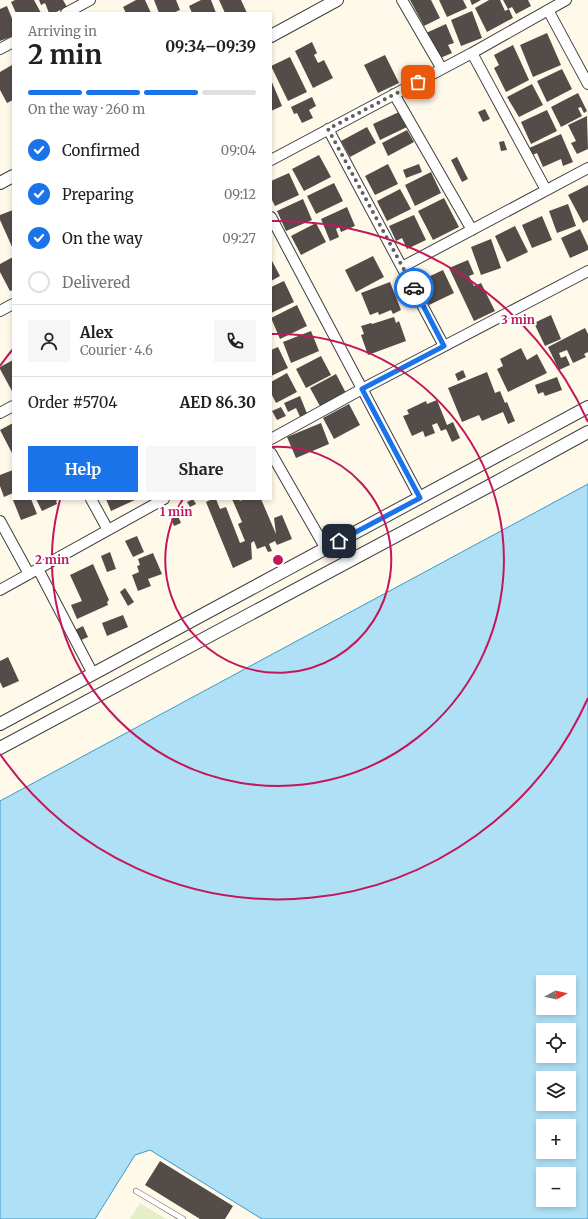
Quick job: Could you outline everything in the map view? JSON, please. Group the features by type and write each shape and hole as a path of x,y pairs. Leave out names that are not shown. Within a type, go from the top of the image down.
{"street":[{"path":"272,35 337,0"},
{"path":"402,0 442,69"},
{"path":"272,159 472,53 566,0"},
{"path":"69,12 87,6"},
{"path":"548,10 588,84"},
{"path":"0,48 12,42"},
{"path":"472,53 546,190"},
{"path":"394,94 472,230"},
{"path":"328,129 444,346"},
{"path":"402,267 588,168"},
{"path":"0,183 12,177"},
{"path":"272,219 420,498"},
{"path":"272,438 362,389 588,272"},
{"path":"0,311 12,305"},
{"path":"0,413 12,407"},
{"path":"0,724 588,407"},
{"path":"0,748 588,432"},
{"path":"272,456 326,549"},
{"path":"92,500 108,530"},
{"path":"0,590 162,500"},
{"path":"0,522 33,571 93,674"}],"lane":[{"path":"136,1191 183,1219"}],"green space":[{"path":"140,1203 166,1219 130,1219"}],"water":[{"path":"588,484 588,1219 262,1219 150,1150 135,1155 95,1219 0,1219 0,801"}],"building":[{"path":"15,0 34,0 40,12 16,12 11,2"},
{"path":"39,0 63,0 67,7 56,12 49,12 45,3 41,5"},
{"path":"136,0 145,0 151,12 126,12 123,7"},
{"path":"154,0 176,0 180,10 175,12 159,12"},
{"path":"201,0 211,0 216,12 192,12 189,6"},
{"path":"219,0 241,0 247,12 225,12"},
{"path":"410,0 431,0 440,18 424,26"},
{"path":"439,0 463,0 467,8 447,17"},
{"path":"470,0 481,0 472,5"},
{"path":"489,0 500,0 505,11 509,9 513,18 487,32 475,8"},
{"path":"503,0 528,0 531,6 516,14 512,7 508,9"},
{"path":"7,6 12,18 12,36 0,41 0,9"},
{"path":"472,11 482,38 461,46 451,20"},
{"path":"446,24 454,43 448,45 452,53 438,59 426,33"},
{"path":"547,33 561,65 533,77 520,45"},
{"path":"312,42 317,53 314,55 318,63 324,60 333,78 313,88 295,51"},
{"path":"513,45 529,80 506,92 494,68 499,65 494,55"},
{"path":"385,55 399,83 378,93 364,65"},
{"path":"290,57 307,92 288,101 272,66"},
{"path":"12,65 12,100 7,103 0,90 0,72"},
{"path":"562,69 572,89 547,102 537,81"},
{"path":"272,82 282,106 272,111"},
{"path":"532,84 543,105 519,117 507,97"},
{"path":"578,93 587,111 584,113 581,107 578,108 582,116 561,127 551,107"},
{"path":"312,97 316,106 309,110 313,118 302,123 297,113 294,114 291,107"},
{"path":"485,109 490,119 483,122 478,112"},
{"path":"547,110 557,131 531,144 521,122"},
{"path":"399,112 407,127 380,140 373,124"},
{"path":"587,116 588,149 577,154 571,143 576,141 568,125"},
{"path":"367,127 376,143 350,157 341,141"},
{"path":"407,130 414,142 388,156 382,143"},
{"path":"561,134 573,162 563,166 561,159 543,167 537,153 530,156 527,149"},
{"path":"504,141 507,150 501,151 499,142"},
{"path":"319,155 331,177 304,191 292,169"},
{"path":"457,157 468,179 462,182 451,160"},
{"path":"388,164 398,184 375,195 365,176"},
{"path":"419,164 422,172 406,178 403,170"},
{"path":"431,172 441,193 415,206 405,185"},
{"path":"289,173 299,195 275,206 272,200 272,181"},
{"path":"334,183 343,201 316,214 307,196"},
{"path":"588,185 588,220 583,223 568,195"},
{"path":"400,189 411,209 387,221 377,201"},
{"path":"444,198 459,227 433,240 418,211"},
{"path":"303,199 312,220 286,231 277,211"},
{"path":"568,204 576,226 557,233 549,211"},
{"path":"347,207 355,226 341,232 339,227 336,229 339,237 330,241 321,219"},
{"path":"12,210 12,247 0,220 0,215"},
{"path":"414,215 426,240 407,249 402,238 396,241 389,226"},
{"path":"542,216 552,240 532,248 522,225"},
{"path":"316,223 326,242 301,255 291,236"},
{"path":"515,226 528,252 507,262 495,236"},
{"path":"580,229 588,246 588,250 570,258 561,238"},
{"path":"491,239 501,268 481,275 471,247"},
{"path":"373,256 384,277 356,292 345,270"},
{"path":"12,258 12,290 10,291 0,272 0,264"},
{"path":"468,260 474,274 469,276 474,286 481,283 495,311 474,321 449,268"},
{"path":"272,261 280,276 272,280"},
{"path":"443,270 454,293 429,305 423,290 430,287 426,278"},
{"path":"284,281 294,302 272,313 272,287"},
{"path":"390,282 401,310 393,314 391,310 379,315 378,312 370,315 361,293"},
{"path":"297,305 307,326 280,339 272,318"},
{"path":"551,315 561,339 545,346 534,323"},
{"path":"394,317 396,323 399,321 406,341 368,355 361,335 364,334 361,326"},
{"path":"585,328 588,334 588,352 584,354 586,357 573,363 567,350 559,353 561,358 566,356 570,365 559,370 548,347"},
{"path":"311,331 319,351 291,363 283,342"},
{"path":"278,347 288,368 272,376 272,350"},
{"path":"521,348 527,360 537,354 547,373 508,392 497,369 503,366 500,359"},
{"path":"321,356 331,375 306,388 296,369"},
{"path":"12,361 12,391 0,369 0,367"},
{"path":"463,370 466,377 458,381 455,374"},
{"path":"487,372 495,393 500,391 505,403 507,402 515,421 508,424 503,412 482,421 479,415 462,422 448,388"},
{"path":"287,373 297,392 276,403 272,395 272,381"},
{"path":"336,374 347,395 321,408 310,388"},
{"path":"557,377 562,390 545,396 543,392 538,394 535,385"},
{"path":"300,396 308,416 301,419 296,408 288,412 284,403"},
{"path":"437,400 447,425 453,422 460,438 452,442 446,429 441,431 437,423 432,425 435,433 425,437 423,431 412,436 403,416 409,414 407,410 426,401 427,404"},
{"path":"349,404 360,425 334,439 323,418"},
{"path":"281,407 286,416 277,420 272,411"},
{"path":"321,423 329,444 296,458 287,437"},
{"path":"12,424 12,453 0,430"},
{"path":"12,470 12,493 4,497 0,486 0,475"},
{"path":"13,500 31,500 37,514 21,520"},
{"path":"36,500 58,500 56,501 57,504 42,511"},
{"path":"106,500 135,500 111,511"},
{"path":"194,500 196,504 190,507 187,502"},
{"path":"210,500 216,500 220,509 226,507 240,543 245,541 238,524 242,522 232,500 261,500 276,534 274,518 282,515 292,539 277,545 275,541 269,544 272,551 268,552 265,546 257,549 254,541 251,543 252,559 233,568 206,502"},
{"path":"178,516 181,523 174,526 171,519"},
{"path":"137,536 144,552 133,557 125,541"},
{"path":"110,552 116,569 107,572 101,556"},
{"path":"153,553 162,574 148,579 151,586 138,591 132,575 139,572 137,566 140,565 138,559"},
{"path":"93,564 109,600 107,602 108,605 77,619 71,605 82,601 70,575"},
{"path":"125,588 134,602 128,606 120,592"},
{"path":"123,615 128,627 107,636 102,623"},
{"path":"83,626 88,637 79,641 75,630"},
{"path":"8,657 19,681 3,688 0,682 0,661"},
{"path":"160,1161 233,1206 225,1219 200,1219 145,1185"}],"way so far":[{"path":"414,288 328,129 418,82"}],"route":[{"path":"339,541 420,498 362,389 444,346 414,288"}]}
